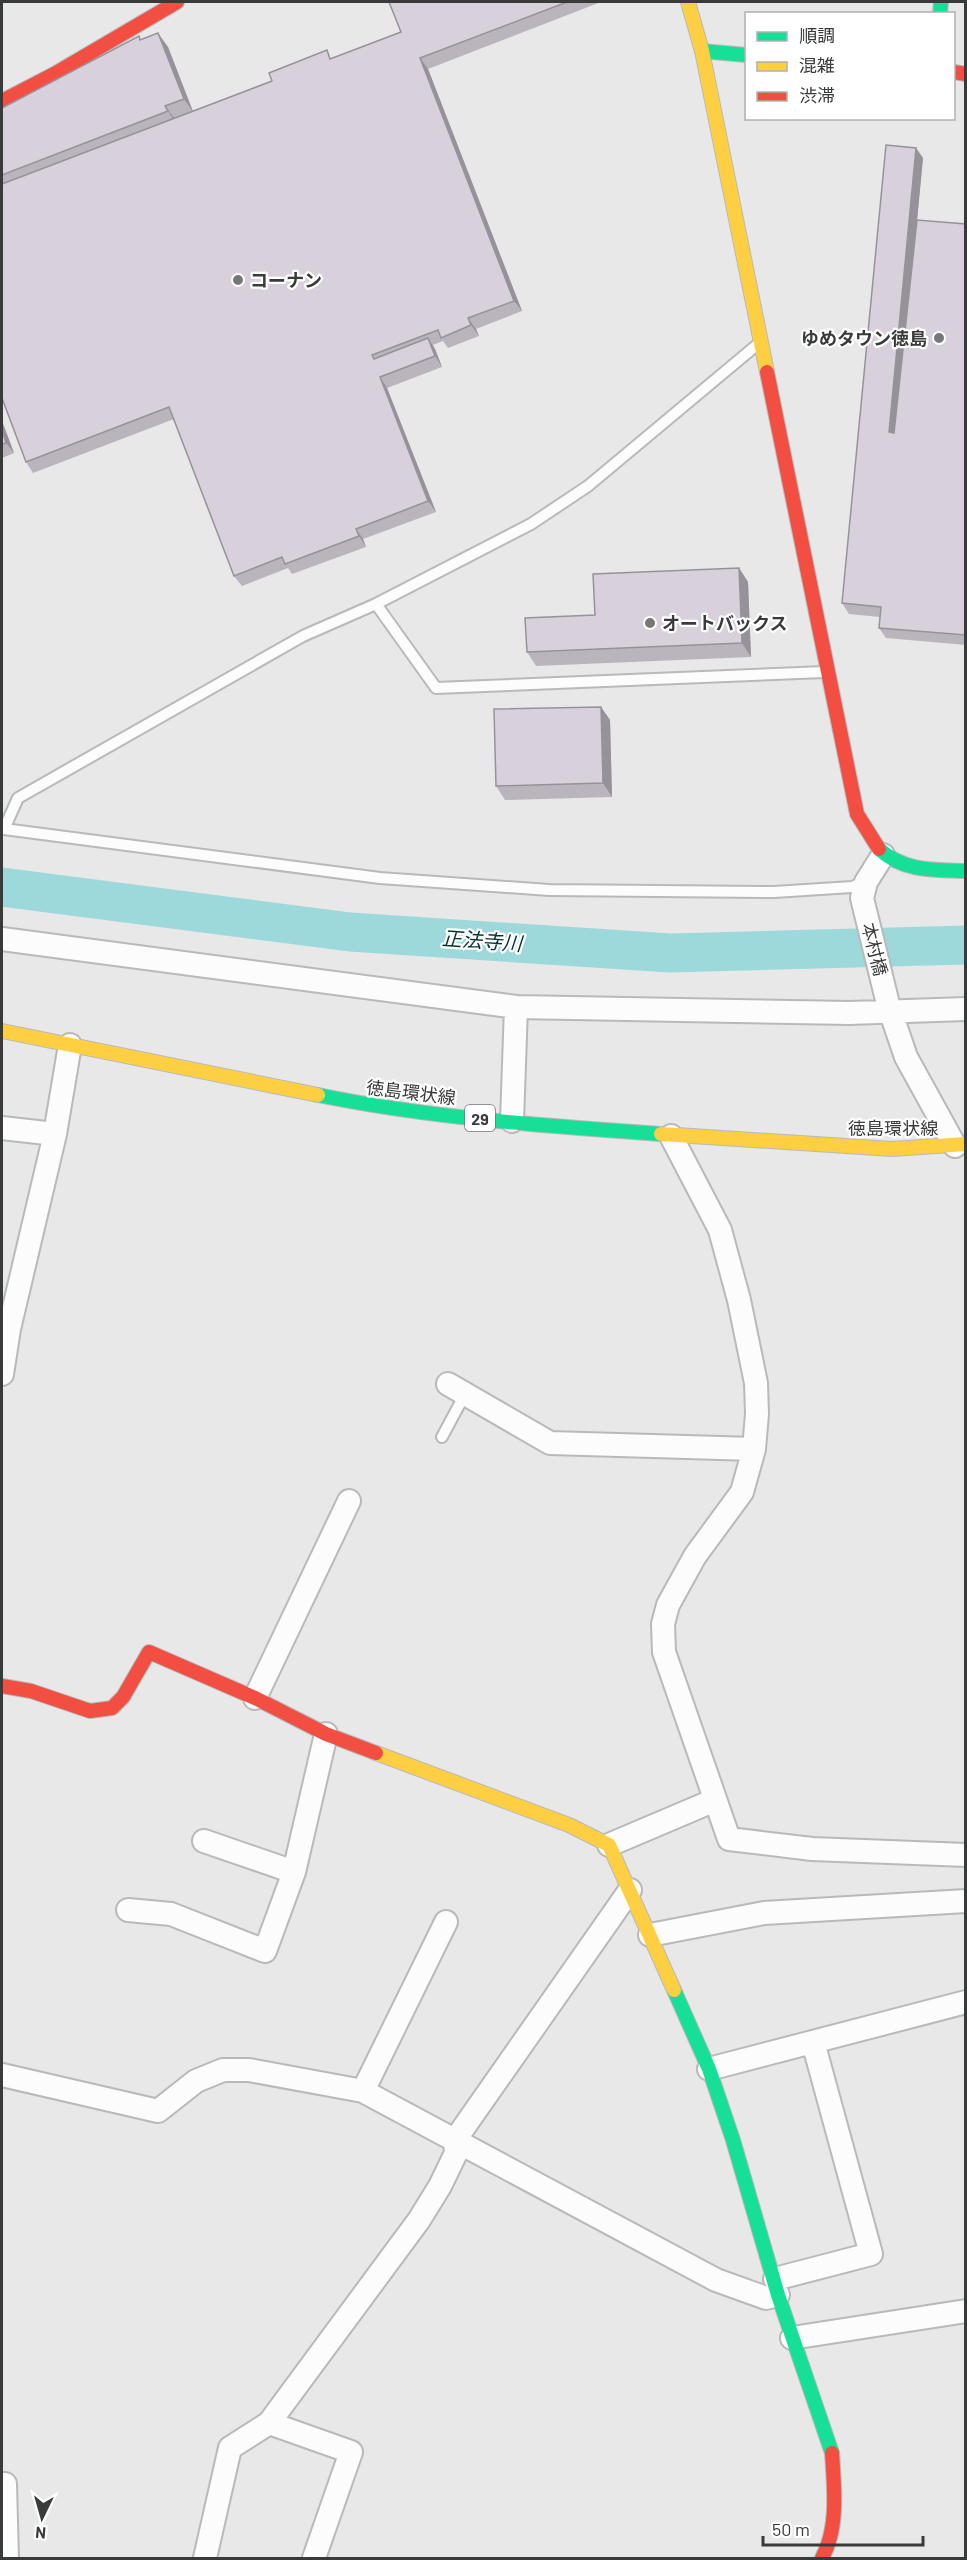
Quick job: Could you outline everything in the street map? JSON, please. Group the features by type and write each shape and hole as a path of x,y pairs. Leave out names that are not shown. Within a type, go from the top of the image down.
{"street":[{"path":"2,101 56,73 177,2"},
{"path":"688,2 702,51 857,814 868,838 883,855 901,865 923,870 966,871"},
{"path":"702,51 745,55"},
{"path":"864,890 883,855"},
{"name":"本村橋","path":"864,890 889,1005 906,1057 960,1145"},
{"path":"2,939 516,1007 849,1013 889,1005 966,1009"},
{"path":"512,1121 516,1007"},
{"name":"徳島環状線","path":"2,1031 355,1103 671,1136 885,1148 960,1145"},
{"path":"2,1374 9,1329 55,1134 70,1045"},
{"path":"2,1128 55,1134"},
{"path":"671,1136 720,1230 739,1300 756,1383 758,1414 754,1449 742,1492 695,1556 668,1605 663,1624 664,1652 729,1839 812,1849 966,1855"},
{"path":"456,1389 550,1443 754,1449"},
{"path":"255,1698 349,1501"},
{"path":"2,1686 31,1691 90,1711 112,1708 123,1697 149,1652 255,1698 326,1734 569,1825 609,1845 708,2069 733,2140 792,2338 832,2449 835,2505 827,2549 822,2559"},
{"path":"128,1910 171,1914 265,1951 294,1872 326,1734"},
{"path":"609,1845 715,1800"},
{"path":"204,1841 294,1872"},
{"path":"204,2559 230,2448 269,2423 419,2220 440,2186 456,2153 455,2140 630,1890"},
{"path":"650,1935 764,1913 966,1901"},
{"path":"363,2091 446,1922"},
{"path":"708,2069 966,2001"},
{"path":"2,2075 158,2110 196,2081 223,2070 249,2070 363,2091 716,2280 766,2298 776,2287 871,2254 813,2042"},
{"path":"792,2338 966,2311"},
{"path":"269,2423 351,2452 314,2559"},
{"path":"2,2484 6,2484 7,2559"}],"lane":[{"path":"760,342 588,486 531,524 376,604 303,636 18,798 3,828 380,878 549,890 774,892 852,887 864,890"},
{"path":"376,604 436,688 828,672"},
{"path":"442,1437 456,1389"}],"building":[{"path":"389,2 567,2 420,58 514,301 468,318 471,325 441,338 438,330 372,355 374,359 428,338 435,356 380,377 428,501 356,529 359,536 285,564 282,557 234,576 169,407 26,462 2,398 2,184 272,81 269,73 327,50 330,59 401,32"},
{"path":"158,33 184,99 165,106 168,111 2,175 2,108 139,36 140,40"},
{"name":"ゆめタウン徳島","path":"886,145 916,148 889,432 894,433 917,220 966,224 966,635 879,628 881,607 842,603"},
{"path":"2,430 6,443 2,444"},
{"path":"739,568 742,643 527,652 525,618 595,615 593,574"},
{"path":"601,707 603,783 496,786 494,709"}],"waterway":[{"name":"正法寺川","path":"2,887 350,932 670,953 966,945"}],"traffic: fast":[{"path":"940,12 941,2"},
{"path":"702,51 745,55"},
{"path":"879,849 889,857 909,866 931,870 966,871"},
{"path":"318,1095 446,1115 661,1134"},
{"path":"674,1990 709,2069 733,2140 778,2295 832,2453"}],"traffic: slow":[{"path":"688,2 702,51 767,372"},
{"path":"2,1031 318,1095"},
{"path":"661,1134 892,1149 966,1144"},
{"path":"376,1753 569,1825 609,1845 674,1990"}],"traffic: jam":[{"path":"2,101 56,73 177,2"},
{"path":"955,72 966,74"},
{"path":"767,372 857,814 879,849"},
{"path":"2,1686 31,1691 90,1711 112,1708 123,1697 149,1652 255,1698 326,1734 376,1753"},
{"path":"822,2558 833,2520 832,2453"}],"place":[{"name":"コーナン","path":"238,280"},
{"name":"ゆめタウン徳島","path":"939,338"},
{"name":"オートバックス","path":"650,623"}]}
